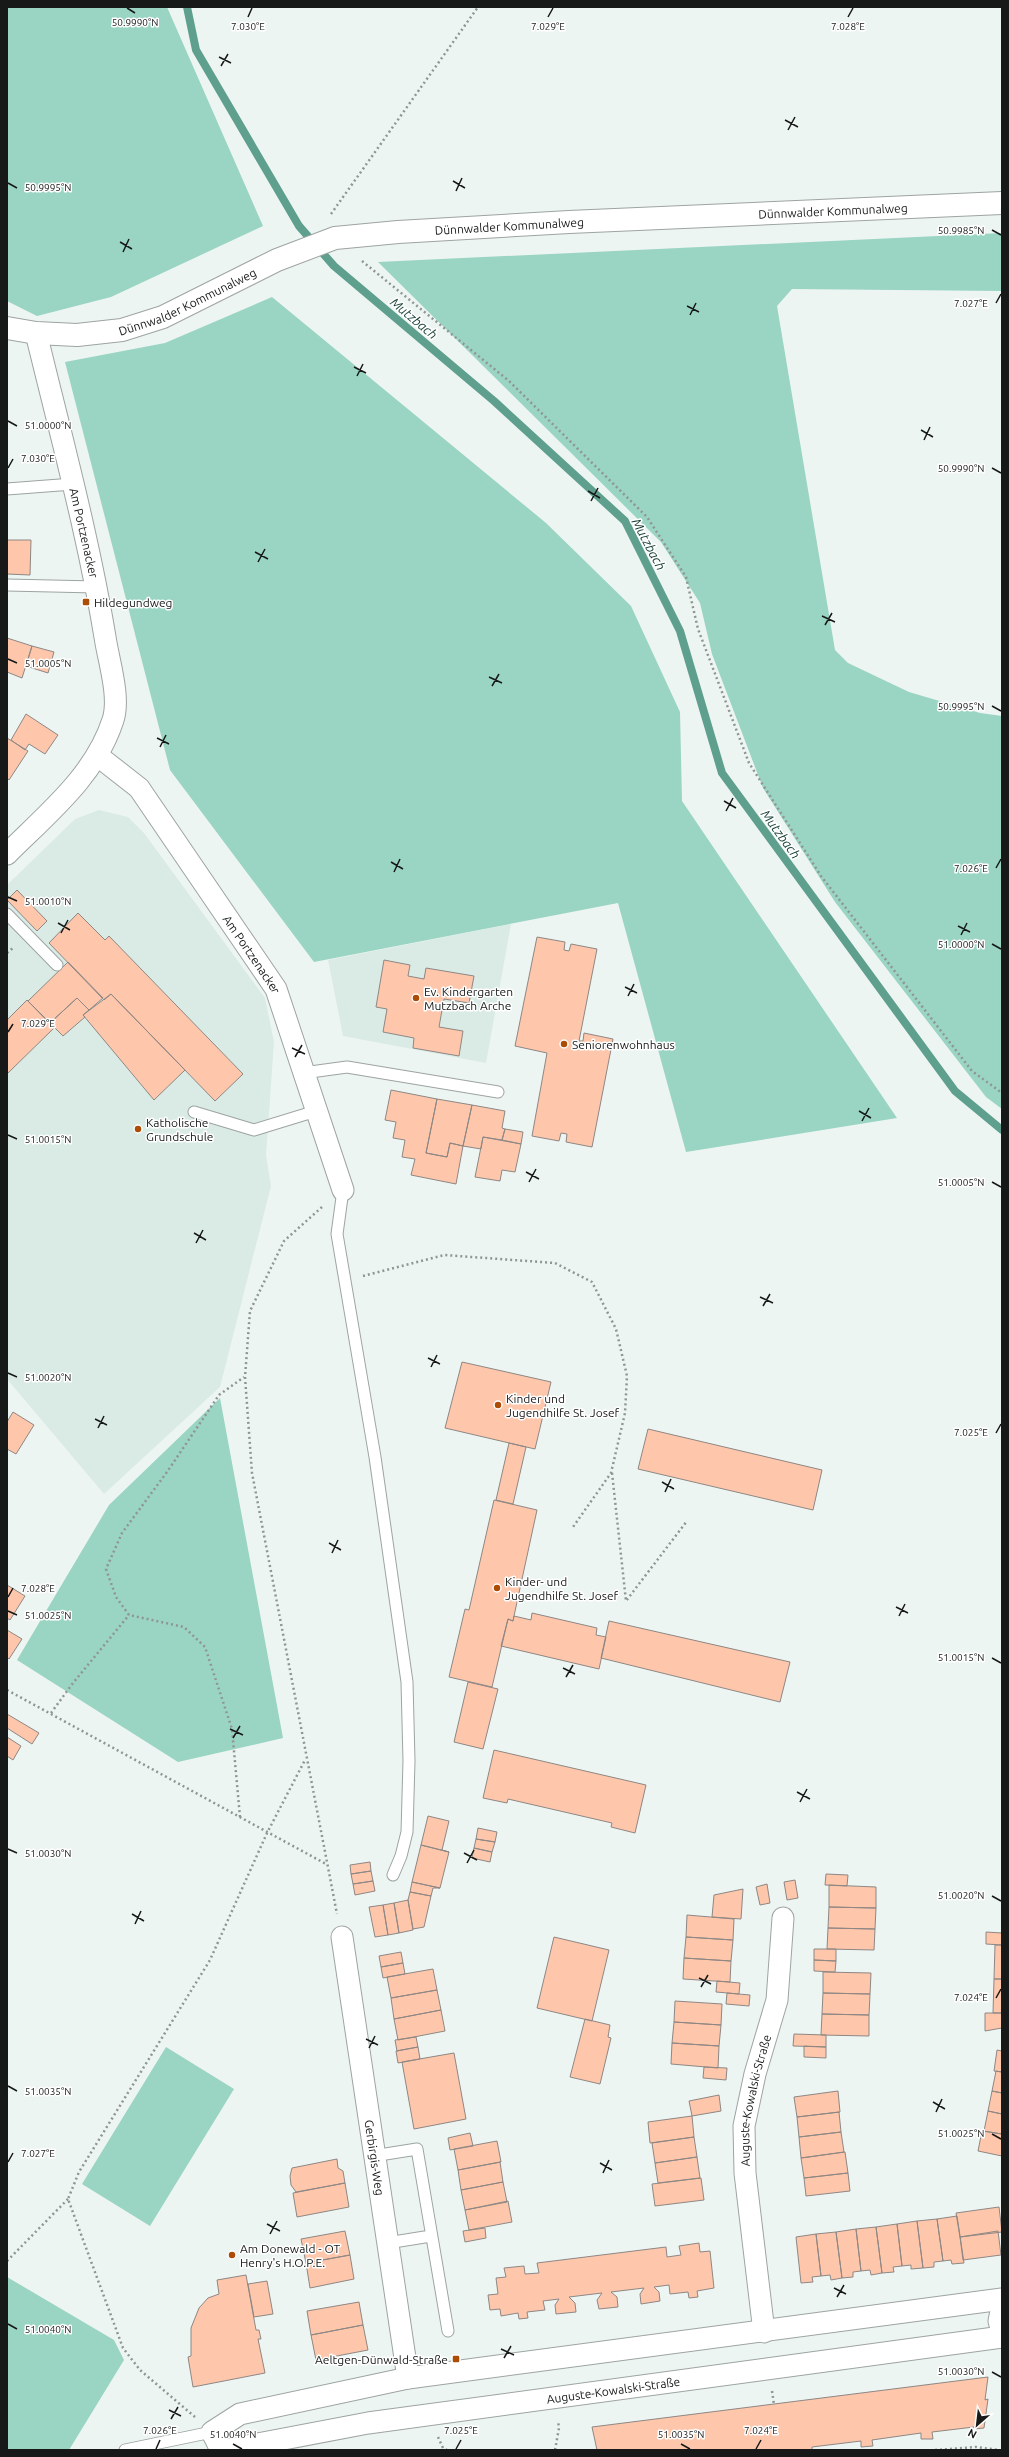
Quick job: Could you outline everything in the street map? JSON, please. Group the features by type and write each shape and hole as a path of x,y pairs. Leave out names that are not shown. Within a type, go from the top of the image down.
{"main road":[{"name":"Dünnwalder Kommunalweg","path":"7,328 36,333 77,335 122,330 163,317 277,260 330,240 398,232 562,222 1002,204"}],"street":[{"name":"Am Portzenacker","path":"7,854 78,783 98,756 113,719 114,691 96,587 73,484 36,333"},
{"name":"Am Portzenacker","path":"98,756 139,788 276,988 343,1190"},
{"name":"Auguste-Kowalski-Straße","path":"764,2332 745,2173 744,2126 755,2074 777,2000 783,1918"},
{"name":"Gerbirgis-Weg","path":"342,1938 373,2156 408,2378"},
{"path":"217,2441 240,2414 408,2378 475,2368 764,2332 1002,2299"},
{"path":"1002,2306 1000,2322 1002,2332"},
{"name":"Auguste-Kowalski-Straße","path":"226,2450 368,2423 1002,2337"}],"lane":[{"path":"7,489 52,488 73,484"},
{"path":"7,585 96,587"},
{"path":"7,914 57,964"},
{"path":"303,1073 346,1067 498,1092"},
{"path":"194,1112 254,1130 316,1111"},
{"path":"343,1190 337,1234 343,1282 375,1457 407,1682 409,1761 407,1832 401,1856 393,1875"},
{"path":"373,2156 417,2149 448,2331"},
{"path":"387,2243 431,2236"},
{"path":"125,2450 217,2441"}],"path":[{"path":"331,213 478,7"},
{"path":"330,240 509,381 647,517 686,577 698,629 749,763 821,876 972,1071 1002,1093"},
{"path":"342,1938 326,1864 252,1473 245,1377 250,1311 284,1241 343,1190"},
{"path":"343,1282 444,1255 555,1263 592,1282 616,1328 627,1376 625,1413 611,1473 626,1601 686,1521"},
{"path":"240,1818 232,1729 205,1647 184,1627 129,1615 116,1597 106,1569 122,1533 167,1472 219,1395 245,1377"},
{"path":"572,1527 611,1473"},
{"path":"52,1713 73,1682 129,1615"},
{"path":"7,1690 52,1713 267,1833 326,1864"},
{"path":"7,2260 68,2199 79,2172 210,1960 267,1833 306,1759"},
{"path":"68,2199 123,2348 140,2370 217,2441"},
{"path":"554,2397 560,2428 555,2450"},
{"path":"935,2450 1000,2450"}],"shaded area":[{"name":"Katholische Grundschule","path":"99,810 128,817 144,833 265,998 274,1042 266,1155 271,1186 220,1387 104,1494 7,1379 7,885 75,819"},
{"name":"Ev. Kindergarten Mutzbach Arche","path":"511,924 486,1063 343,1036 328,960"}],"green space":[{"path":"7,7 167,7 263,226 111,297 37,316 7,301"},
{"path":"1002,233 1002,291 792,289 777,306 835,650 848,663 909,692 980,713 1002,716 1002,1109 986,1097 835,902 763,788 712,654 700,603 661,542 378,262"},
{"path":"272,297 546,523 631,606 680,712 682,801 897,1118 686,1152 618,903 314,962 170,770 65,362 165,343"},
{"path":"220,1398 283,1738 178,1762 17,1660 109,1505"},
{"path":"166,2047 234,2089 150,2226 82,2184"},
{"path":"7,2277 114,2340 124,2360 69,2450 7,2450"}],"building":[{"path":"7,540 31,540 30,575 7,574"},
{"path":"7,638 32,646 22,678 7,672"},
{"path":"32,646 54,652 48,673 26,666"},
{"path":"26,714 58,735 45,754 29,744 25,750 11,740"},
{"path":"7,738 28,751 9,780 7,778"},
{"path":"17,890 47,921 37,931 7,900"},
{"path":"78,913 105,940 109,936 243,1074 215,1101 111,994 104,1000 49,943"},
{"name":"Seniorenwohnhaus","path":"537,937 565,942 564,950 569,951 571,944 597,949 579,1041 583,1041 584,1033 613,1039 592,1147 566,1142 567,1134 561,1133 559,1141 532,1136 547,1053 515,1046"},
{"path":"384,960 410,965 408,976 424,979 426,968 474,976 469,1003 444,999 439,1027 463,1031 459,1056 413,1048 414,1038 383,1032 387,1009 376,1007"},
{"path":"68,962 103,998 89,1010 77,998 50,1023 28,1001"},
{"path":"111,994 185,1070 154,1100 83,1015"},
{"path":"77,998 89,1010 83,1015 85,1017 63,1036 50,1023"},
{"path":"27,1000 54,1028 7,1074 7,1020"},
{"path":"391,1090 437,1099 426,1153 447,1157 450,1143 463,1146 456,1184 411,1175 415,1159 402,1157 405,1140 393,1138 396,1122 385,1120"},
{"path":"437,1099 472,1105 463,1146 450,1143 447,1157 426,1153"},
{"path":"472,1105 505,1111 502,1128 505,1129 502,1140 483,1137 481,1149 463,1146"},
{"path":"505,1129 523,1132 521,1144 502,1140"},
{"path":"483,1137 521,1144 515,1172 502,1170 500,1181 475,1177"},
{"name":"Kinder und Jugendhilfe St. Josef","path":"462,1362 551,1382 535,1449 445,1428"},
{"path":"13,1412 34,1425 16,1454 7,1449 7,1422"},
{"path":"648,1429 822,1470 813,1510 638,1469"},
{"path":"509,1443 526,1447 513,1504 496,1500"},
{"name":"Kinder- und Jugendhilfe St. Josef","path":"494,1500 537,1510 513,1621 508,1619 492,1687 449,1677 465,1609 469,1610"},
{"path":"7,1585 25,1596 10,1620 7,1618"},
{"path":"532,1613 597,1628 596,1635 606,1637 599,1669 501,1646 508,1619 513,1621 514,1616 531,1620"},
{"path":"609,1621 790,1662 780,1702 601,1658"},
{"path":"7,1630 22,1639 9,1659 7,1657"},
{"path":"468,1682 498,1689 483,1749 454,1742"},
{"path":"7,1714 39,1733 32,1744 7,1728"},
{"path":"7,1737 21,1746 13,1760 7,1756"},
{"path":"494,1750 646,1785 635,1833 611,1827 612,1823 508,1799 507,1803 483,1798"},
{"path":"428,1816 449,1821 442,1850 449,1852 421,1845"},
{"path":"478,1828 497,1832 495,1842 476,1839"},
{"path":"476,1839 495,1842 492,1852 474,1848"},
{"path":"421,1845 449,1852 440,1888 412,1882"},
{"path":"474,1848 492,1852 490,1862 472,1858"},
{"path":"370,1862 371,1871 351,1874 350,1865"},
{"path":"371,1871 373,1881 353,1884 351,1874"},
{"path":"826,1874 848,1875 847,1886 825,1885"},
{"path":"795,1880 798,1898 787,1900 784,1882"},
{"path":"373,1881 375,1891 355,1895 353,1884"},
{"path":"412,1882 440,1888 433,1888 431,1896 410,1892"},
{"path":"767,1884 770,1903 760,1905 756,1887"},
{"path":"829,1885 876,1887 876,1908 829,1907"},
{"path":"743,1889 741,1919 712,1917 714,1895"},
{"path":"410,1892 431,1896 424,1927 413,1929 408,1900"},
{"path":"408,1900 413,1930 399,1933 394,1903"},
{"path":"394,1903 399,1933 388,1935 383,1905"},
{"path":"383,1905 388,1935 375,1937 369,1907"},
{"path":"829,1907 876,1908 875,1929 828,1928"},
{"path":"687,1915 734,1919 733,1940 686,1937"},
{"path":"828,1928 875,1929 874,1950 827,1949"},
{"path":"986,1932 1002,1933 1002,1945 986,1944"},
{"path":"554,1937 609,1950 592,2021 537,2008"},
{"path":"686,1937 733,1940 731,1961 684,1958"},
{"path":"995,1945 1002,1945 1002,1979 994,1979"},
{"path":"814,1949 836,1949 836,1961 814,1960"},
{"path":"401,1952 403,1963 381,1967 379,1956"},
{"path":"684,1958 731,1961 730,1982 683,1979"},
{"path":"814,1960 836,1961 835,1972 814,1971"},
{"path":"403,1963 405,1974 383,1978 381,1967"},
{"path":"433,1969 437,1990 391,1998 387,1977"},
{"path":"823,1972 871,1973 870,1994 823,1993"},
{"path":"994,1979 1002,1979 1002,2013 993,2013"},
{"path":"717,1981 740,1983 739,1994 716,1992"},
{"path":"437,1990 441,2010 394,2019 391,1998"},
{"path":"727,1993 750,1995 749,2006 726,2004"},
{"path":"823,1993 870,1994 869,2015 822,2014"},
{"path":"675,2001 722,2004 721,2025 674,2022"},
{"path":"441,2010 445,2031 398,2040 394,2019"},
{"path":"985,2013 1002,2013 1002,2028 985,2031"},
{"path":"822,2014 869,2015 869,2036 821,2035"},
{"path":"585,2019 610,2025 608,2037 611,2038 600,2084 570,2077"},
{"path":"674,2022 721,2025 719,2046 672,2043"},
{"path":"794,2034 826,2035 826,2047 793,2046"},
{"path":"416,2037 418,2047 397,2051 395,2040"},
{"path":"672,2043 719,2046 718,2068 671,2064"},
{"path":"804,2046 826,2047 826,2058 804,2057"},
{"path":"418,2047 420,2059 398,2063 396,2051"},
{"path":"997,2050 1002,2051 1002,2072 994,2071"},
{"path":"454,2053 466,2119 414,2129 402,2062"},
{"path":"704,2067 727,2068 726,2080 703,2078"},
{"path":"996,2071 1002,2072 1002,2093 992,2091"},
{"path":"838,2091 840,2112 797,2117 794,2097"},
{"path":"992,2091 1002,2093 1002,2114 988,2111"},
{"path":"719,2095 721,2111 692,2116 689,2101"},
{"path":"988,2111 1002,2114 1002,2134 984,2131"},
{"path":"839,2112 841,2132 799,2137 797,2117"},
{"path":"692,2116 694,2137 650,2143 648,2122"},
{"path":"982,2131 1002,2134 1002,2156 978,2151"},
{"path":"841,2132 844,2152 801,2158 799,2137"},
{"path":"470,2133 473,2146 450,2150 448,2138"},
{"path":"694,2137 697,2157 655,2163 652,2143"},
{"path":"497,2141 501,2162 458,2170 454,2149"},
{"path":"845,2152 848,2173 804,2178 801,2158"},
{"path":"697,2157 700,2178 658,2183 655,2163"},
{"path":"337,2159 338,2168 343,2171 345,2183 296,2192 291,2185 290,2176 292,2168"},
{"path":"500,2162 503,2182 461,2190 458,2170"},
{"path":"848,2173 850,2191 806,2196 804,2178"},
{"path":"701,2178 704,2200 655,2206 652,2184"},
{"path":"503,2182 507,2202 465,2210 461,2190"},
{"path":"345,2183 349,2207 297,2217 293,2193"},
{"path":"508,2201 512,2222 469,2230 465,2210"},
{"path":"999,2207 1002,2232 960,2237 956,2213"},
{"path":"957,2216 964,2263 952,2264 951,2260 943,2261 937,2219"},
{"path":"937,2219 943,2261 934,2262 934,2267 923,2268 917,2221"},
{"path":"917,2221 923,2268 911,2269 911,2265 902,2266 897,2224"},
{"path":"897,2224 902,2266 893,2267 894,2272 882,2273 876,2227"},
{"path":"876,2227 882,2273 871,2275 870,2270 861,2271 856,2229"},
{"path":"485,2228 486,2238 465,2242 463,2231"},
{"path":"856,2229 861,2271 853,2272 853,2277 842,2278 836,2232"},
{"path":"345,2231 350,2255 306,2263 301,2239"},
{"path":"998,2231 1001,2255 963,2260 960,2237"},
{"path":"836,2232 842,2278 831,2280 830,2275 821,2276 816,2234"},
{"path":"816,2234 821,2276 812,2277 813,2282 801,2283 796,2237"},
{"path":"699,2243 700,2252 710,2251 714,2288 697,2291 698,2297 689,2298 688,2292 670,2294 669,2285 654,2287 659,2292 660,2301 641,2304 640,2294 644,2288 611,2292 617,2297 618,2307 599,2309 597,2300 602,2293 569,2297 575,2303 576,2312 556,2314 555,2305 559,2299 543,2301 545,2310 527,2312 528,2318 519,2319 518,2313 501,2316 500,2309 490,2310 488,2295 498,2294 496,2278 506,2277 504,2268 524,2266 525,2274 539,2273 537,2263 666,2247 667,2257 681,2255 679,2246"},
{"path":"350,2255 354,2279 310,2288 306,2263"},
{"path":"246,2275 256,2330 259,2330 261,2339 258,2339 265,2373 193,2387 188,2357 191,2356 191,2328 199,2308 208,2298 219,2294 217,2280"},
{"path":"267,2281 273,2314 254,2317 248,2284"},
{"path":"359,2302 363,2325 311,2335 307,2311"},
{"path":"363,2325 368,2350 316,2360 311,2335"},
{"path":"988,2377 985,2400 988,2399 984,2428 974,2429 974,2427 932,2432 933,2439 921,2439 921,2433 872,2440 873,2446 861,2447 861,2441 812,2447 812,2450 597,2450 592,2427"}],"waterway":[{"name":"Mutzbach","path":"187,7 196,50 299,226 334,266 494,401 625,521 680,631 722,773 955,1091 1002,1130"}],"place":[{"name":"Hildegundweg","path":"86,602"},
{"name":"Ev. Kindergarten Mutzbach Arche","path":"416,998"},
{"name":"Seniorenwohnhaus","path":"564,1044"},
{"name":"Katholische Grundschule","path":"138,1129"},
{"name":"Kinder und Jugendhilfe St. Josef","path":"498,1405"},
{"name":"Kinder- und Jugendhilfe St. Josef","path":"497,1588"},
{"name":"Am Donewald - OT Henry's H.O.P.E.","path":"232,2255"},
{"name":"Aeltgen-Dünwald-Straße","path":"456,2359"}]}
